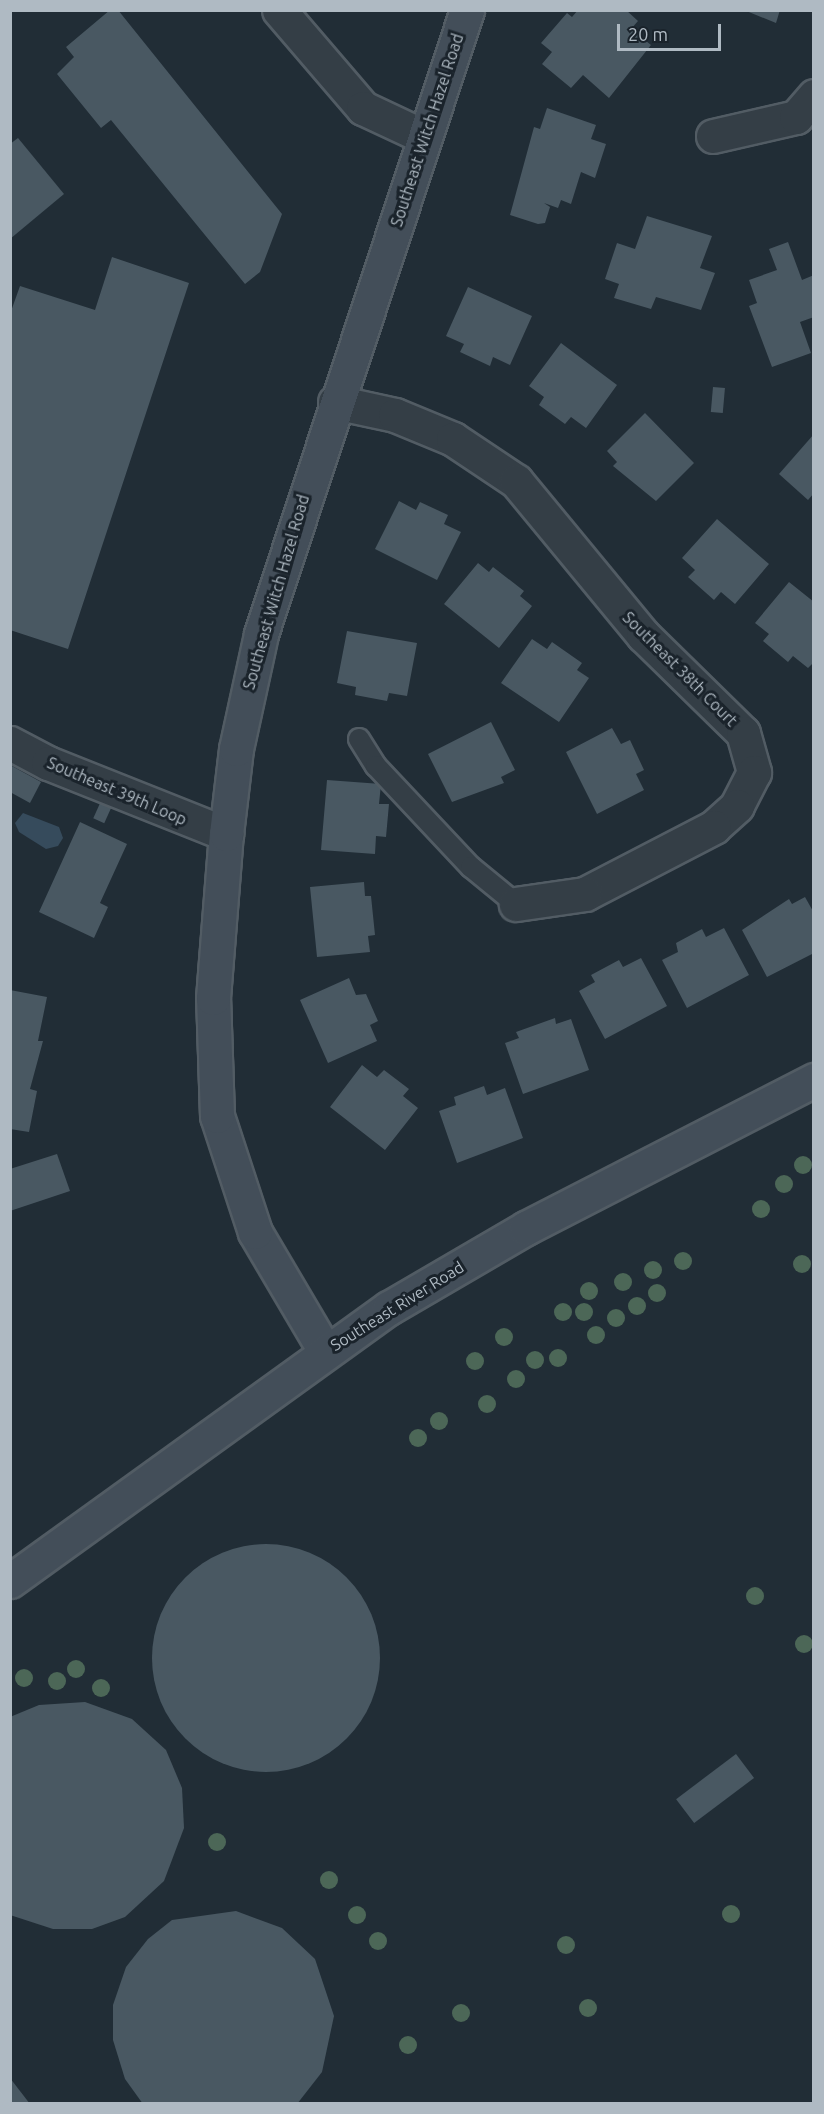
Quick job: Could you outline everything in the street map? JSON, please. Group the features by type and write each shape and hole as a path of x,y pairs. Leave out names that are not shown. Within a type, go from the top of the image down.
{"main road":[{"name":"Southeast Witch Hazel Road","path":"326,1351 255,1232 217,1116 213,998 226,834 247,686 335,402 467,10"},
{"name":"Southeast River Road","path":"14,1573 326,1351 526,1228 813,1080"}],"street":[{"path":"279,10 363,108 425,136"},
{"path":"713,136 796,117 813,96"},
{"name":"Southeast 38th Court","path":"335,402 395,415 453,439 516,481 564,533 636,628 743,733 754,772 737,806 714,827 585,894 516,904"},
{"name":"Southeast 39th Loop","path":"10,743 48,764 226,834"}],"lane":[{"path":"359,739 376,766 471,867 516,904"}],"water":[{"path":"23,813 59,827 63,838 58,846 46,849 19,832 15,823"}],"building":[{"path":"110,10 118,10 282,214 260,272 245,284 111,120 101,128 57,74 74,57 66,47"},
{"path":"578,10 626,10 638,21 631,29 651,45 609,98 583,75 571,88 542,64 552,52 541,43 567,13 572,17"},
{"path":"744,10 780,10 776,23"},
{"path":"547,108 596,125 591,139 606,144 595,178 581,172 571,204 561,200 558,208 544,203 550,207 545,223 538,224 510,215 534,127 540,129"},
{"path":"18,138 64,194 10,239 10,144"},
{"path":"647,216 712,236 700,268 715,273 701,310 656,297 651,309 614,298 619,284 605,279 617,243 635,249"},
{"path":"788,242 802,280 814,275 814,317 800,322 811,353 772,367 749,306 757,303 749,280 777,270 769,249"},
{"path":"112,257 189,283 68,649 10,630 10,314 20,286 95,310"},
{"path":"468,287 532,316 510,365 493,357 490,366 460,352 464,344 446,336"},
{"path":"561,343 617,385 586,428 571,417 565,424 539,405 544,397 529,386"},
{"path":"713,387 725,388 723,413 711,412"},
{"path":"645,413 694,463 656,501 613,466 617,462 607,451"},
{"path":"814,434 814,493 808,500 779,474"},
{"path":"399,501 416,510 420,502 448,515 444,524 461,532 437,580 375,549"},
{"path":"717,519 769,564 735,604 721,592 714,600 688,577 695,570 682,558"},
{"path":"478,563 489,572 493,567 524,591 520,596 532,606 499,648 444,604"},
{"path":"789,582 814,602 814,662 808,668 793,656 788,662 763,641 769,634 755,623"},
{"path":"347,631 417,643 407,696 389,693 387,701 355,695 356,687 337,683"},
{"path":"532,639 547,649 552,642 582,663 577,670 589,678 559,722 501,683"},
{"path":"491,722 515,770 501,777 504,783 452,802 428,754"},
{"path":"612,728 621,744 630,740 644,770 636,774 644,790 597,814 566,752"},
{"path":"10,765 41,782 30,803 10,792"},
{"path":"327,780 381,784 379,804 389,804 386,837 376,836 375,854 321,850"},
{"path":"101,801 112,806 104,823 93,818"},
{"path":"80,822 127,844 100,903 108,907 94,938 39,912"},
{"path":"364,882 365,896 371,896 375,935 368,936 370,952 317,957 310,887"},
{"path":"805,897 814,913 814,953 767,977 742,930 789,899 792,904"},
{"path":"724,928 749,975 687,1008 662,960 678,952 676,943 702,929 706,937"},
{"path":"641,958 667,1006 605,1039 579,991 595,982 591,975 619,960 623,967"},
{"path":"349,978 356,995 366,994 378,1021 370,1025 377,1041 328,1063 300,1000"},
{"path":"10,990 47,997 38,1041 43,1041 30,1089 37,1091 29,1132 10,1129"},
{"path":"555,1018 556,1024 571,1019 589,1070 523,1094 505,1043 519,1038 516,1032"},
{"path":"362,1065 377,1077 384,1070 409,1089 403,1096 418,1108 385,1150 330,1107"},
{"path":"484,1086 487,1095 505,1088 523,1138 457,1163 439,1111 456,1105 454,1097"},
{"path":"57,1154 70,1191 10,1211 10,1169"},
{"path":"255,1544 277,1544 310,1552 330,1563 347,1577 361,1594 372,1614 380,1647 376,1691 372,1702 361,1722 347,1739 330,1753 299,1768 277,1772 255,1772 233,1768 212,1759 193,1746 178,1731 165,1712 156,1691 152,1669 152,1647 156,1625 165,1604 178,1585 193,1570 212,1557 233,1548"},
{"path":"85,1702 132,1719 166,1750 182,1788 184,1828 164,1881 125,1917 92,1929 53,1929 10,1915 10,1717 39,1705"},
{"path":"736,1754 754,1778 694,1823 676,1799"},
{"path":"236,1911 282,1928 315,1959 334,2016 322,2072 297,2104 143,2104 125,2079 113,2040 113,2005 126,1967 148,1939 172,1920"},
{"path":"10,2078 30,2104 10,2104"}]}
